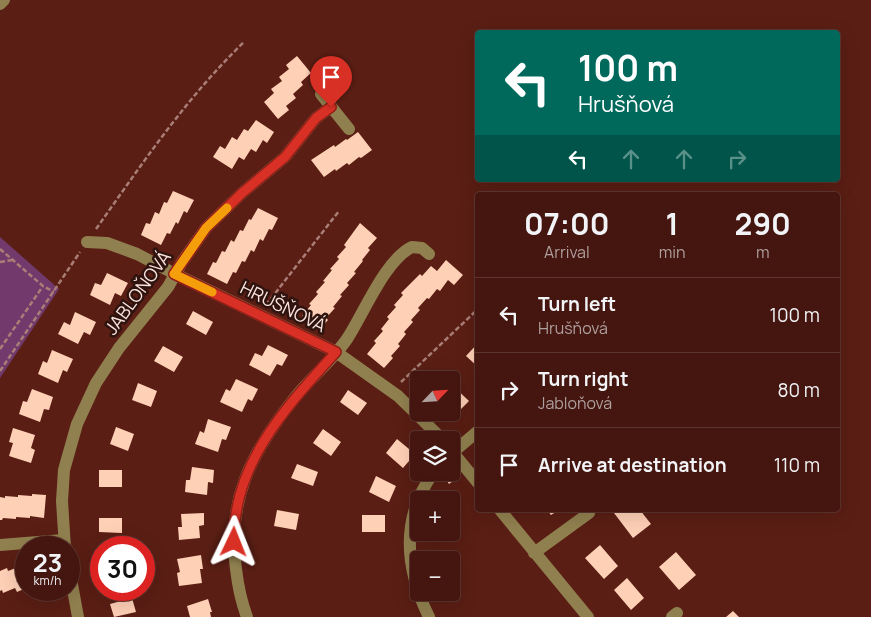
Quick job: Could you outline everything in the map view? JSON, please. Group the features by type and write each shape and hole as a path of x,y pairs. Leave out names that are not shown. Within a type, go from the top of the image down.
{"street":[{"path":"0,4 4,0"},
{"path":"321,94 349,129"},
{"name":"JABLOŇOVÁ","path":"64,536 62,501 64,470 77,424 96,383 119,348 168,286 174,274 206,228 242,193 285,157 316,118 331,107"},
{"name":"HRUŠŇOVÁ","path":"86,242 107,243 130,251 336,352 392,391 434,431"},
{"path":"247,617 239,591 234,556 234,529 240,493 248,469 267,434 294,398 346,340 398,257 412,247 422,248 429,254"},
{"path":"460,446 475,433"},
{"path":"460,462 475,479"},
{"path":"429,481 418,499 411,524 409,546 414,581 429,617"},
{"path":"502,512 588,617"},
{"path":"534,553 589,513"},
{"path":"0,545 15,545"},
{"path":"75,601 78,617"}],"path":[{"path":"0,372 86,242 189,100 217,68 244,42"},
{"path":"258,314 339,211"},
{"path":"0,249 42,286 54,292"},
{"path":"0,262 13,260"},
{"path":"0,349 42,286"},
{"path":"392,391 475,312"}],"shaded area":[{"path":"0,237 59,289 0,378"}],"building":[{"path":"297,56 311,73 301,82 303,85 293,94 296,98 286,106 289,110 278,119 264,102 274,93 271,89 282,81 279,77 289,69 286,65"},
{"path":"256,120 274,132 267,143 263,140 256,152 251,149 244,160 239,157 232,169 213,157 220,146 225,149 232,137 237,140 244,129 248,131"},
{"path":"358,132 372,150 349,165 347,163 324,177 311,160"},
{"path":"173,191 194,200 187,213 184,211 178,224 176,222 170,234 167,233 161,245 141,235 146,223 150,224 155,212 159,214 164,202 167,203"},
{"path":"258,208 278,218 272,230 269,229 263,241 260,239 254,252 251,250 245,262 242,261 236,273 233,272 227,284 207,274 213,262 216,263 222,251 225,252 231,240 234,242 240,230 243,231 249,219 251,220"},
{"path":"360,223 377,238 368,248 370,250 354,272 356,273 347,283 349,285 340,295 342,296 333,307 335,308 326,318 328,320 319,330 302,316 318,294 316,292 325,282 323,281 332,270 330,269 339,259 337,257 346,247 344,245"},
{"path":"446,260 463,275 454,285 448,280 440,291 437,289 418,308 420,310 411,320 413,322 404,332 406,334 398,344 400,346 384,368 367,354 376,343 374,341 383,331 381,329 389,319 387,317 403,295 401,293 420,274 422,276 431,266 437,271"},
{"path":"107,273 128,283 121,296 115,293 110,305 90,295 95,283 101,285"},
{"path":"193,311 213,322 206,335 186,324"},
{"path":"75,312 96,322 90,335 84,332 78,344 58,334 64,322 70,325"},
{"path":"268,345 288,355 282,366 277,364 270,376 249,365 255,353 262,356"},
{"path":"163,346 183,357 174,372 154,361"},
{"path":"475,346 475,364 466,356"},
{"path":"52,350 73,359 67,372 63,370 58,383 38,374 43,361 47,363"},
{"path":"236,379 258,389 252,401 248,399 242,412 220,402 226,389 230,391"},
{"path":"138,383 157,391 151,407 132,400"},
{"path":"32,389 53,397 49,410 44,409 40,422 19,414 23,401 27,402"},
{"path":"348,390 367,403 358,415 340,402"},
{"path":"460,393 469,401 460,410"},
{"path":"208,419 231,427 226,440 222,439 218,452 195,444 200,431 204,433"},
{"path":"116,427 134,434 128,451 110,444"},
{"path":"13,428 35,435 31,448 35,450 31,463 9,456 13,443 9,442"},
{"path":"323,429 341,442 331,456 313,443"},
{"path":"397,439 410,450 410,460 403,468 386,453"},
{"path":"297,464 318,472 313,486 291,478"},
{"path":"192,467 214,470 213,483 208,482 207,495 185,492 186,480 190,480"},
{"path":"99,470 122,470 122,487 99,487"},
{"path":"376,476 396,486 389,502 369,492"},
{"path":"32,494 46,495 44,518 30,516 30,518 16,517 16,519 3,518 0,520 0,497 32,496"},
{"path":"277,510 299,514 296,530 274,526"},
{"path":"642,512 651,524 633,538 614,513"},
{"path":"204,513 204,525 199,526 200,538 179,540 178,527 182,527 181,514"},
{"path":"362,515 385,515 385,532 362,532"},
{"path":"99,518 122,518 122,533 99,532"},
{"path":"600,545 618,566 604,579 585,558"},
{"path":"676,552 696,575 679,590 659,567"},
{"path":"201,555 202,583 179,586 177,573 180,572 177,559"},
{"path":"7,568 8,571 15,568 15,588 3,593 2,590 0,591 0,571"},
{"path":"627,578 644,598 631,610 614,590"},
{"path":"208,599 212,612 210,612 211,617 190,617 187,606"},
{"path":"121,601 133,601 136,612 114,617 110,604"},
{"path":"733,611 739,617 726,617"}],"slow traffic":[{"path":"212,292 174,274 206,228 227,208"}],"route":[{"path":"234,542 236,509 248,469 257,450 294,398 336,352 174,274 206,228 242,193 285,157 316,118 331,107"}]}
